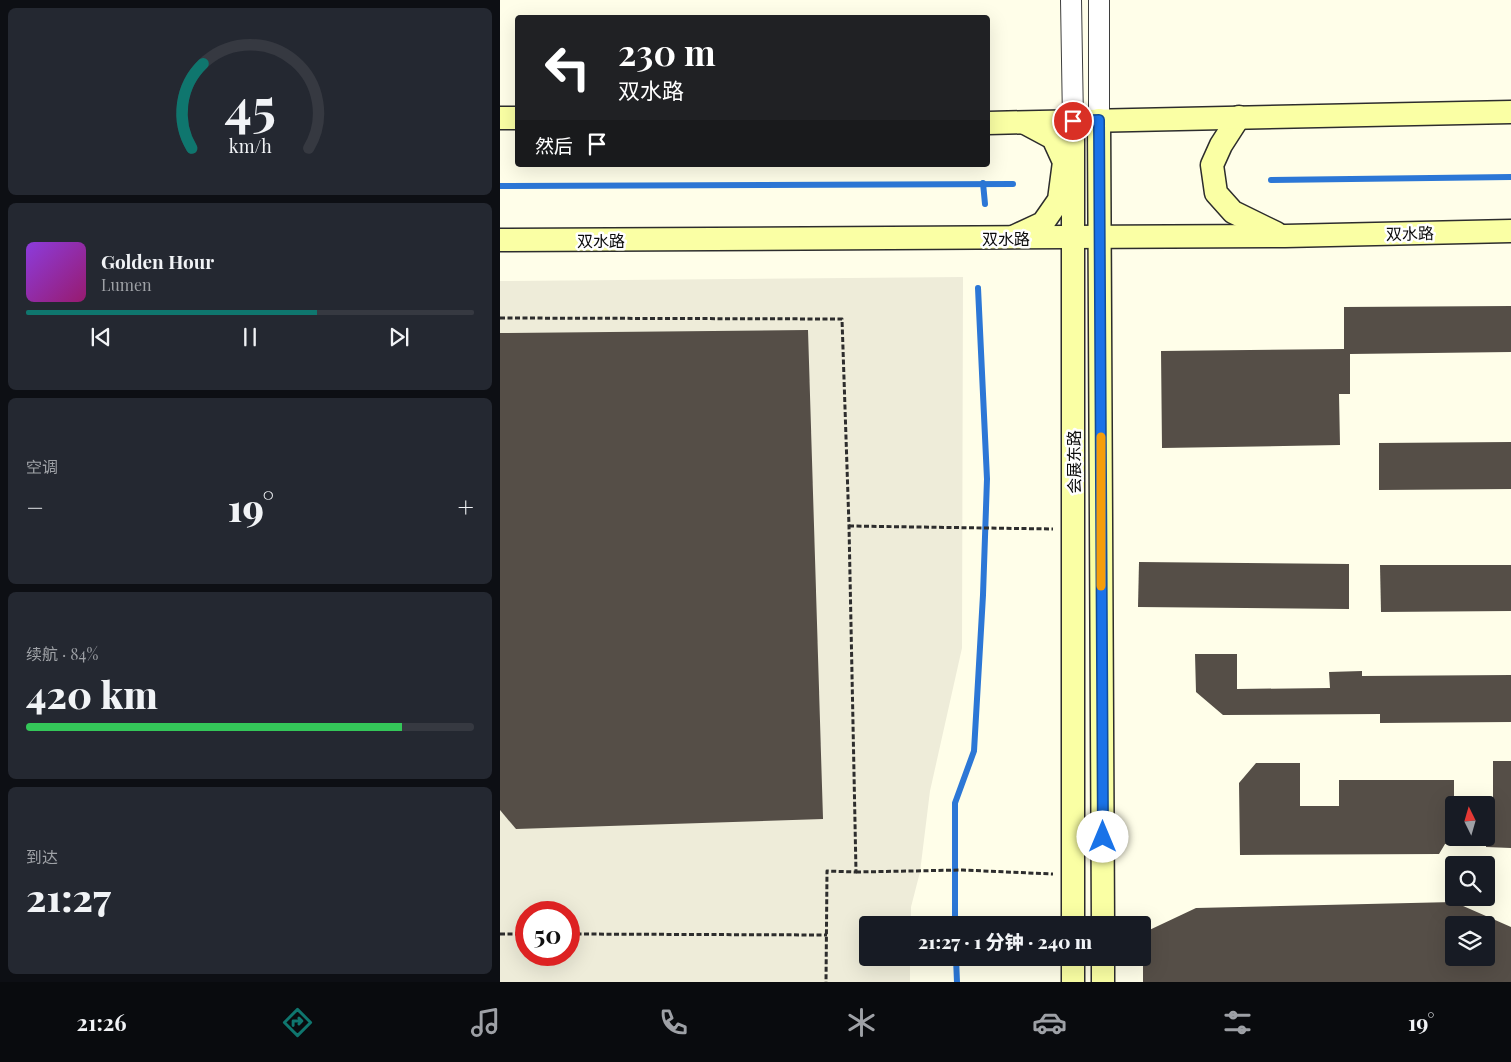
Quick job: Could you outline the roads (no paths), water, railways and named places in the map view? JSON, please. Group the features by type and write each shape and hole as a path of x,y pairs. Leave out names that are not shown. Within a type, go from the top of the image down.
{"main road":[{"path":"990,123 1511,112"},
{"path":"1239,117 1221,144 1212,165 1216,193 1233,212 1258,226 1285,236"},
{"path":"500,118 515,118"},
{"name":"会展东路","path":"1099,120 1103,916"},
{"name":"会展东路","path":"1073,121 1073,916"},
{"path":"1009,238 1043,223 1058,200 1064,162 1053,138 1024,123"},
{"name":"双水路","path":"500,240 1285,236 1511,230"},
{"path":"1073,966 1073,982"},
{"path":"1103,966 1103,982"}],"street":[{"name":"会展东路","path":"1071,0 1073,121"},
{"name":"会展东路","path":"1099,0 1099,120"}],"waterway":[{"path":"1271,180 1511,177"},
{"path":"983,183 985,204"},
{"path":"500,186 1013,184"},
{"path":"955,916 955,803 974,751 983,595 987,479 978,288"},
{"path":"956,966 957,982"}]}
